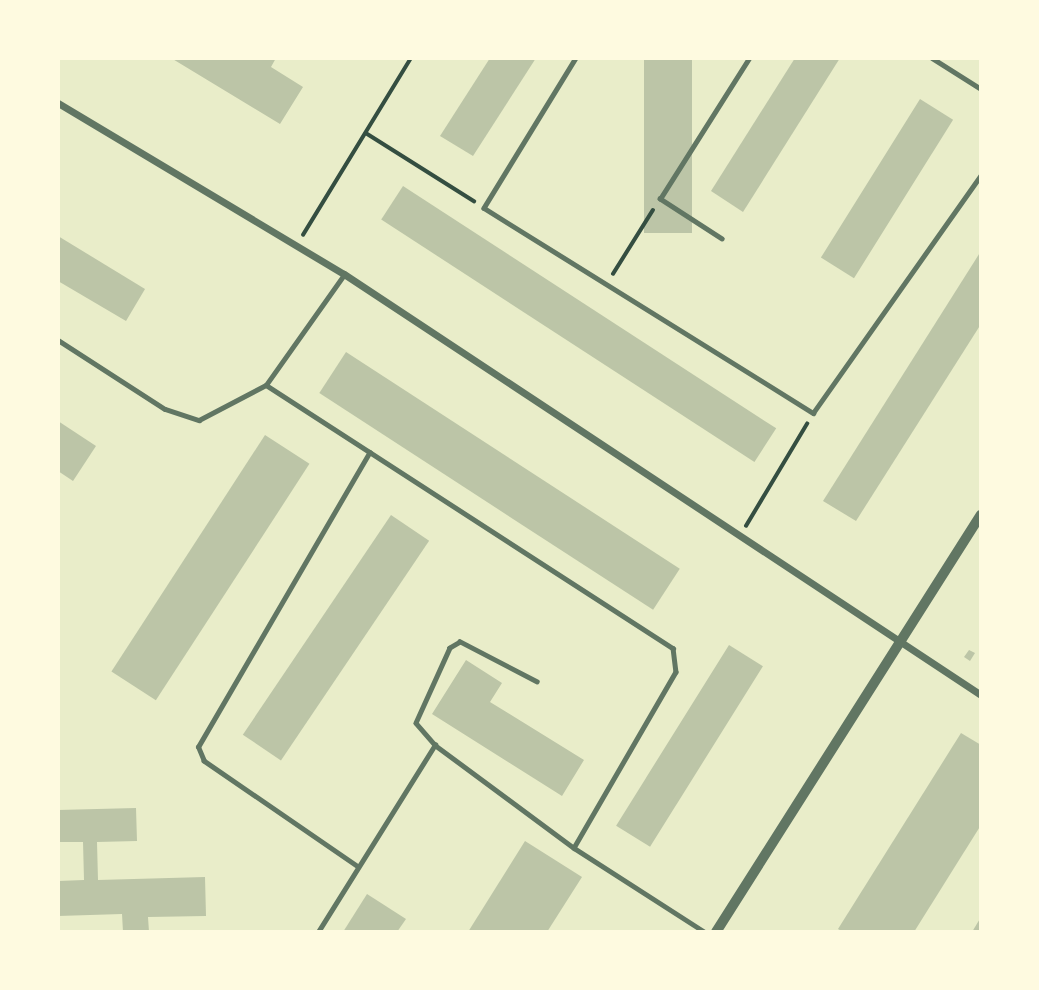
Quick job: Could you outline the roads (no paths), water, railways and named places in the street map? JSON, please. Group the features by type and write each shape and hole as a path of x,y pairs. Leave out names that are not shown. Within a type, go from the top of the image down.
{"street":[{"path":"58,103 344,274 738,539 981,695"},
{"path":"716,932 981,515"}],"lane":[{"path":"576,58 484,208 813,413 981,175"},
{"path":"722,239 660,199 750,58"},
{"path":"932,58 981,89"},
{"path":"58,340 181,418 199,420 266,385 344,274"},
{"path":"266,385 673,648 676,671 574,848"},
{"path":"358,867 204,761 198,747 370,452"},
{"path":"537,682 472,645 450,648 418,710 416,723 435,745 574,848 705,932"},
{"path":"318,932 435,745"}]}
